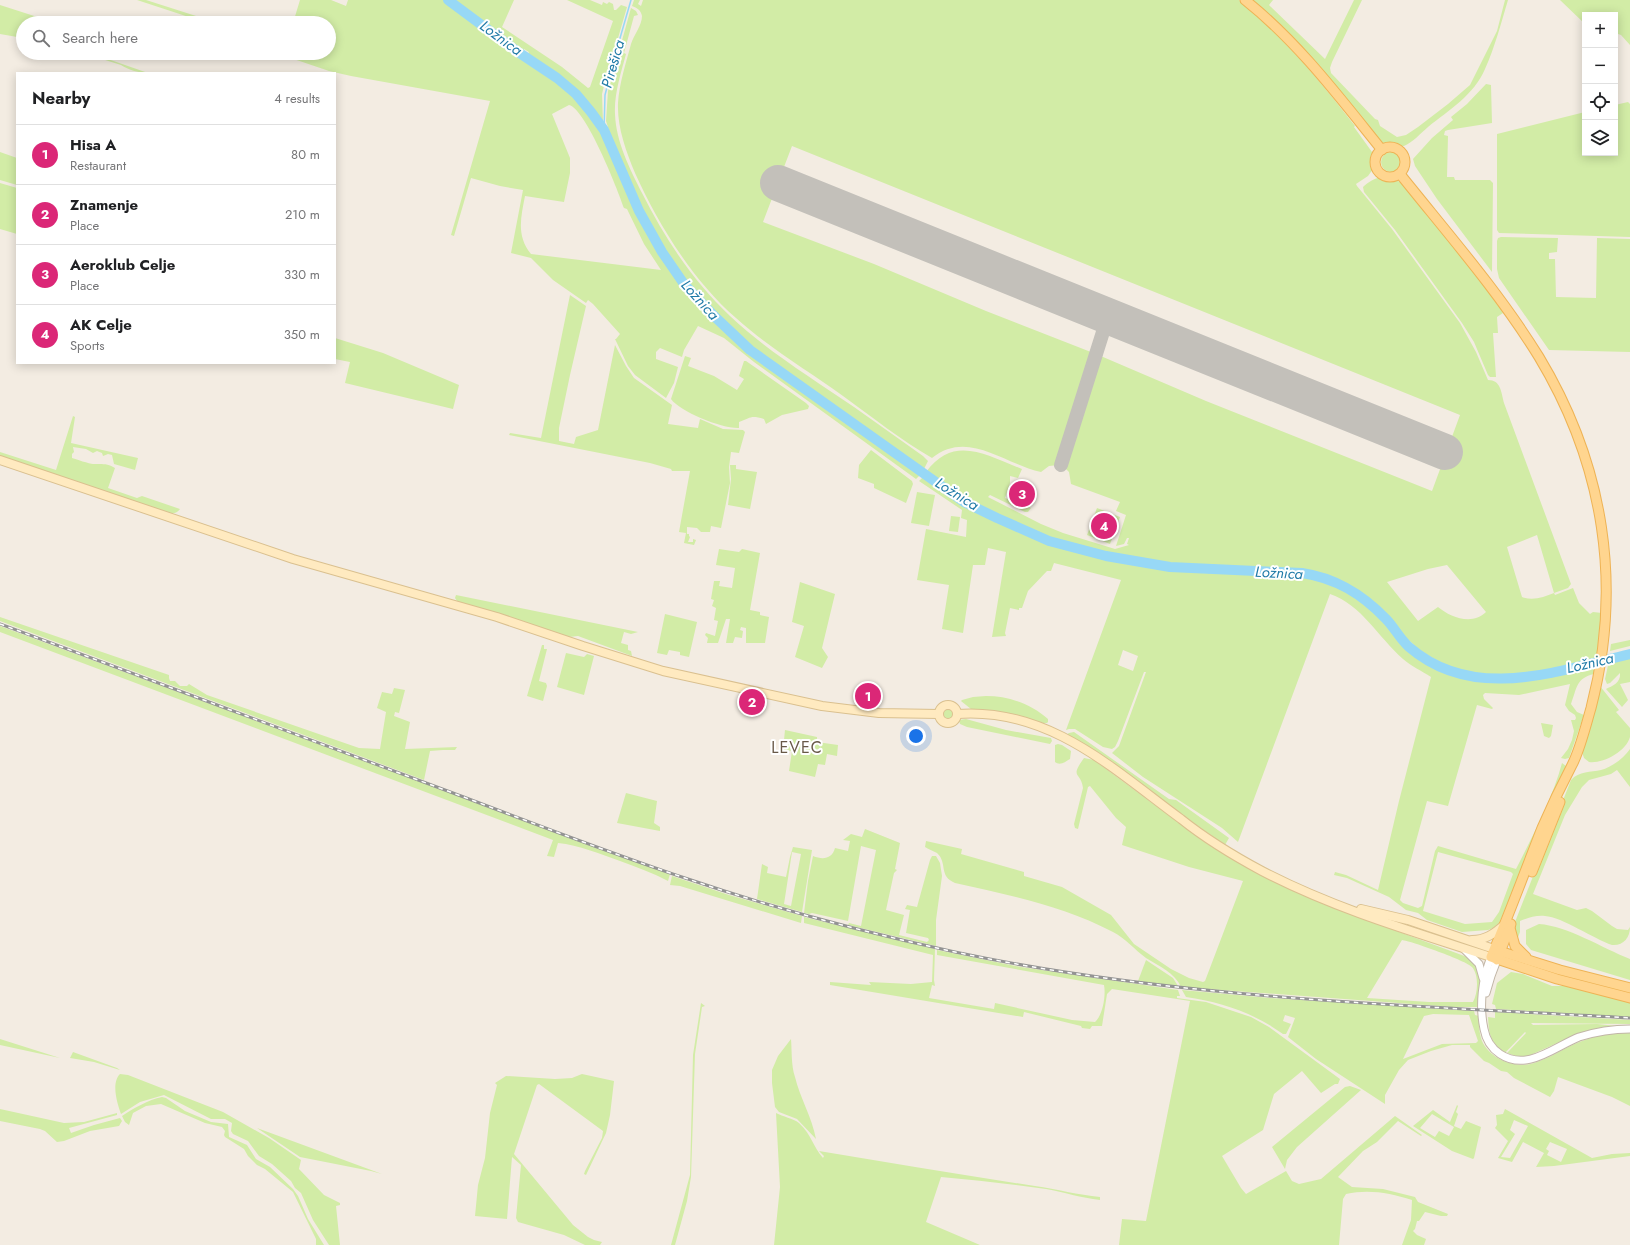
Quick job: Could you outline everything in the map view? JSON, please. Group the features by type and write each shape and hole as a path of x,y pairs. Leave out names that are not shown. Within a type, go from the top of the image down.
{"main road":[{"path":"1245,0 1287,38 1382,150"},
{"path":"1392,148 1403,154 1405,166 1400,174 1390,177 1384,176 1377,169 1376,158 1382,150 1392,148"},
{"path":"1400,174 1484,278 1538,356 1565,406 1588,463 1601,520 1606,578 1606,608 1599,673 1570,777 1496,954"},
{"path":"0,460 293,558 497,617 582,646 663,671 822,706 879,713 939,714"},
{"path":"948,705 954,707 957,714 955,720 948,723 941,720 939,714 941,707 948,705"},
{"path":"957,714 1005,717 1030,723 1061,735 1095,755 1182,820 1234,855 1263,871 1348,910 1463,948 1531,961 1630,988"},
{"path":"1329,901 1408,920 1466,939 1496,954 1557,979 1630,998"},
{"path":"1466,939 1475,940 1487,938 1507,926"},
{"path":"1507,926 1515,946 1531,961"}],"street":[{"path":"1463,948 1479,964 1484,981"},
{"path":"1496,954 1484,981 1482,1007 1483,1027 1488,1043 1501,1055 1517,1061 1527,1060 1536,1058 1574,1039 1593,1033 1630,1029"},
{"path":"1482,1007 1496,954"}],"green space":[{"path":"137,0 146,0 196,16 186,16"},
{"path":"300,0 331,0 346,6 348,0 444,0 519,54 518,58 529,62 562,84 577,97 596,120 647,231 670,268 712,317 753,353 921,474 916,479 754,362 724,338 698,326 684,350 682,357 660,348 656,352 656,359 678,367 674,383 666,398 635,375 628,366 615,339 620,334 593,304 588,300 586,303 553,280 531,258 511,253 523,190 500,186 471,178 454,236 451,235 490,101 329,71 297,60 336,60 336,16 295,16","holes":["569,105 576,110 584,120 601,151 624,208 627,209 644,244 661,270 531,254 526,247 521,233 521,219 525,196 564,202 570,173 570,158 552,114"]},
{"path":"451,0 514,0 502,27 562,67 588,88 590,87 613,21 567,0 590,0 602,5 603,2 607,4 609,2 613,4 614,10 621,5 627,7 614,52 612,53 602,94 603,123 573,90 535,59 527,55 529,52 524,49 522,52"},
{"path":"634,0 640,0 638,4 641,6 643,0 1239,0 1286,44 1328,92 1355,126 1354,127 1372,152 1371,169 1373,169 1368,176 1356,184 1392,229 1460,323 1476,352 1488,380 1496,382 1500,387 1504,403 1571,584 1568,588 1554,593 1555,595 1573,588 1579,603 1590,614 1593,612 1602,613 1598,659 1559,669 1521,676 1483,676 1463,672 1444,664 1420,650 1406,638 1370,599 1353,587 1333,578 1311,571 1225,569 1182,566 1126,559 1100,553 1062,543 1022,528 980,506 939,481 926,472 937,460 948,454 959,451 971,451 996,458 1022,469 1018,478 1010,476 1010,483 1005,498 1031,508 1028,512 1025,512 990,495 988,497 1041,524 1063,533 1115,549 1129,545 1127,544 1129,538 1127,538 1124,544 1116,546 1126,515 1116,511 1120,502 1071,484 1069,472 1063,466 1086,397 1081,395 1058,465 1049,466 1041,472 1027,468 986,451 973,448 959,447 946,450 932,458 898,436 775,349 736,318 705,287 678,251 654,212 635,173 623,139 618,112 620,88 631,44 641,23 642,16 641,12 632,6","holes":["792,146 1460,415 1432,491 1206,401 1096,354 986,311 874,264 763,222","1537,535 1554,593 1534,599 1522,597 1507,547","1447,565 1486,612 1474,619 1468,619 1455,617 1438,607 1418,621 1387,582 1428,569"]},
{"path":"1251,0 1273,0 1269,5 1325,59 1354,0 1362,0 1332,62 1330,68 1331,73 1375,119 1378,120 1380,126 1397,137 1406,135 1418,127 1470,85 1497,31 1505,0 1508,0 1489,61 1474,87 1452,108 1407,145 1395,147 1380,141"},
{"path":"1560,0 1630,0 1630,45 1621,35 1618,34 1618,12 1582,12 1582,21"},
{"path":"0,5 34,16 16,16 16,37 0,34"},
{"path":"631,8 636,11 638,15 634,16 624,53 626,54 618,84 615,106 616,124 628,165 660,227 670,243 704,288 744,329 790,364 923,456 928,461 924,469 781,369 738,336 719,319 681,278 663,251 632,192 606,121 608,91"},
{"path":"105,60 110,60 145,72 134,71"},
{"path":"1486,84 1491,85 1492,123 1448,130 1445,131 1444,135 1448,136 1447,177 1454,177 1455,180 1490,180 1493,183 1492,272 1437,199 1415,166 1413,159 1432,138 1453,120 1451,117 1467,104"},
{"path":"1628,102 1630,104 1630,237 1499,233 1497,230 1497,134 1582,113 1582,156 1618,156 1618,104"},
{"path":"0,152 16,158 16,185 0,180"},
{"path":"1391,152 1398,155 1401,162 1398,169 1391,172 1384,169 1381,162 1384,155"},
{"path":"1382,177 1401,182 1499,304 1503,313 1497,317 1498,333 1493,333 1496,377 1490,377 1488,375 1474,342 1462,323 1395,230 1364,192 1363,187 1365,185 1374,179"},
{"path":"0,183 16,188 16,234 0,229"},
{"path":"1498,238 1558,238 1557,252 1549,253 1549,259 1555,259 1556,297 1596,298 1597,238 1630,239 1630,352 1549,350 1499,278 1497,269 1497,241"},
{"path":"570,295 586,306 559,428 559,441 574,444 576,437 598,430 615,345 634,378 672,405 668,424 698,428 700,419 723,429 743,430 745,432 739,453 731,452 729,467 730,483 721,528 711,526 710,532 701,532 697,528 687,527 687,534 689,534 690,537 688,542 693,542 693,539 696,540 694,545 684,543 686,533 679,532 690,471 672,471 671,469 650,463 509,435 510,433 541,438"},
{"path":"336,338 383,353 459,385 453,409 345,383 350,362 336,359"},
{"path":"685,356 691,358 688,366 714,376 737,390 744,379 739,376 744,361 746,361 806,403 809,406 808,409 782,415 766,424 764,419 756,417 751,418 739,422 739,428 723,426 702,419 683,409 671,399"},
{"path":"73,416 75,417 71,443 138,458 135,470 114,464 112,455 108,454 103,456 102,453 97,451 93,453 86,449 73,447 74,452 72,454 72,458 91,464 102,464 115,468 108,488 137,498 142,496 180,509 179,511 175,513 168,513 0,458 0,452 56,470"},
{"path":"871,450 912,481 913,484 906,503 874,488 874,484 858,478 859,465"},
{"path":"730,465 736,465 736,469 757,472 750,509 728,505 731,479"},
{"path":"924,476 960,502 991,518 1043,541 1098,558 1126,564 1183,571 1295,575 1330,582 1360,598 1382,618 1406,646 1422,658 1459,675 1479,680 1518,681 1597,665 1594,674 1584,678 1578,684 1571,704 1577,712 1584,715 1569,758 1561,758 1568,749 1572,740 1574,731 1571,720 1575,720 1576,718 1565,705 1570,684 1519,695 1485,693 1483,695 1484,699 1493,708 1477,705 1448,806 1427,801 1400,900 1403,903 1418,908 1422,906 1435,851 1438,846 1516,869 1548,804 1562,763 1566,766 1536,839 1526,857 1499,924 1488,930 1462,932 1427,920 1418,913 1406,910 1389,897 1347,878 1334,875 1335,872 1346,875 1378,890 1431,677 1403,659 1369,622 1351,606 1330,594 1238,842 1222,828 1143,777 1112,753 1119,746 1146,672 1144,672 1115,747 1112,749 1103,747 1075,729 1066,730 1121,580 1054,563 1051,571 1047,571 1028,591 1022,608 1019,608 1019,610 1010,608 1005,633 1006,636 992,637 1006,552 988,548 985,565 973,565 963,633 942,629 949,585 917,580 926,529 966,537 967,520 961,518 962,510 919,481","holes":["1123,650 1138,656 1133,671 1118,665","1438,852 1511,872 1513,874 1499,912 1492,922 1465,924 1423,911"]},
{"path":"917,492 935,495 929,526 911,523"},
{"path":"1097,508 1120,517 1110,544 1087,535"},
{"path":"951,516 960,517 958,532 949,531"},
{"path":"719,549 739,552 742,549 760,553 750,610 760,612 760,615 769,617 765,643 746,643 746,628 741,627 740,630 743,631 742,638 735,637 733,643 726,643 730,619 726,619 718,643 707,643 708,638 705,635 706,633 715,636 718,621 714,620 716,608 712,606 714,600 711,599 714,581 720,581 719,586 732,588 735,568 716,565"},
{"path":"800,582 835,594 822,648 828,657 822,668 795,657 804,626 792,622"},
{"path":"456,595 638,632 631,634 624,632 621,643 628,645 628,650 631,651 632,656 578,636 569,637 457,601 455,598"},
{"path":"665,614 697,622 689,657 680,655 680,652 669,650 667,655 657,653"},
{"path":"0,617 169,675 170,681 175,681 180,686 187,686 189,684 207,695 359,748 380,749 386,712 377,708 382,692 392,694 394,688 405,690 399,713 395,712 394,716 410,722 405,749 457,747 455,750 430,751 424,780 0,621"},
{"path":"0,626 670,874 668,881 632,866 574,846 558,843 554,857 547,856 553,840 0,632"},
{"path":"1630,640 1630,646 1610,651 1611,644"},
{"path":"542,645 544,645 544,649 547,649 539,681 546,683 547,686 543,701 527,696"},
{"path":"566,653 584,657 587,654 594,656 584,695 557,687"},
{"path":"1630,656 1630,682 1620,684 1628,700 1622,707 1606,689 1618,682 1620,673 1610,683 1607,684 1605,679 1609,661"},
{"path":"1600,686 1619,710 1616,712 1630,728 1630,737 1624,748 1613,756 1600,761 1589,762 1584,758 1582,752"},
{"path":"973,697 1003,697 1027,705 1048,719 1048,722 1043,723 1007,713 971,709 961,701"},
{"path":"948,707 953,709 955,714 953,719 948,721 943,719 941,714 943,709"},
{"path":"966,719 1006,730 1051,738 1052,741 1050,744 967,727 960,724 959,720"},
{"path":"1541,723 1553,725 1551,736 1549,738 1544,736"},
{"path":"785,730 817,737 817,742 838,745 837,756 827,754 825,765 818,764 815,777 789,771 792,751 783,750"},
{"path":"1074,732 1169,799 1176,800 1229,838 1225,845 1066,735"},
{"path":"1058,744 1071,751 1070,759 1061,764 1055,762 1055,745"},
{"path":"1630,749 1630,787 1617,770 1611,774 1589,780 1582,787 1565,815 1533,894 1577,910 1586,908 1617,929 1628,930 1630,927 1629,935 1623,943 1612,945 1560,920 1542,916 1532,917 1520,921 1520,932 1517,940 1515,922 1571,780 1581,773 1601,770 1609,767 1621,759"},
{"path":"1084,758 1094,760 1190,831 1286,887 1332,907 1467,957 1477,967 1481,978 1480,1004 1478,1004 1478,1007 1452,1007 1181,987 1171,974 1146,958 1122,937 1094,923 1036,902 955,883 947,877 942,861 937,853 925,847 926,841 962,849 961,854 1024,872 1024,876 1062,887 1111,915 1134,944 1171,969 1189,978 1203,982 1205,981 1243,881 1189,867 1122,845 1126,827 1116,818 1090,786 1088,787 1078,829 1075,828 1074,824 1083,788 1077,774 1077,769","holes":["1402,940 1450,956 1472,967 1477,979 1476,994 1473,1002 1429,1002 1367,998"]},
{"path":"626,793 657,801 654,823 660,827 660,831 617,823"},
{"path":"865,829 900,843 895,869 897,870 894,873 886,910 904,915 899,935 927,942 929,940 928,938 906,933 910,910 905,909 907,905 917,907 930,860 932,856 936,856 940,863 942,876 936,920 936,946 848,925 849,923 861,926 876,850 861,846 848,921 812,913 804,913 813,856 827,858 834,852 835,848 848,851 850,841 843,840 851,834 862,837"},
{"path":"793,847 812,850 802,912 757,899 762,864 768,867 767,873 786,877","holes":["792,852 801,854 791,906 784,904"]},
{"path":"672,876 729,895 802,916 801,923 680,886 670,885"},
{"path":"804,917 935,949 935,986 932,985 929,998 994,1009 995,1003 1072,1020 1095,1022 1100,1015 1105,994 1104,985 937,955 937,950 1021,967 1178,990 1180,996 1177,996 1177,998 1206,1002 1251,1017 1269,1027 1340,1079 1338,1084 1335,1084 1321,1093 1302,1071 1274,1094 1263,1130 1222,1156 1246,1194 1286,1171 1292,1181 1299,1184 1321,1179 1395,1116 1422,1135 1421,1136 1398,1121 1377,1142 1363,1151 1338,1177 1352,1187 1383,1189 1415,1197 1418,1202 1448,1214 1447,1216 1441,1216 1425,1212 1419,1221 1417,1221 1413,1231 1417,1235 1426,1239 1424,1245 1402,1245 1411,1220 1412,1200 1379,1192 1363,1192 1346,1194 1343,1199 1339,1245 1119,1245 1122,1219 1146,1221 1190,1001 1112,989 1107,994 1102,1026 1092,1026 1090,1029 1024,1012 1023,1017 830,985 830,982 871,985 869,982 911,984 932,982 933,955 804,923"},
{"path":"1539,924 1573,933 1630,959 1630,980 1531,950 1526,944 1526,930"},
{"path":"1146,960 1173,978 1178,986 1138,981"},
{"path":"1511,972 1523,974 1552,986 1568,986 1630,1002 1630,1017 1496,1009 1495,1005 1492,1004 1497,983"},
{"path":"1182,990 1270,998 1474,1011 1475,1015 1479,1016 1480,1035 1482,1041 1491,1053 1504,1061 1519,1065 1527,1065 1540,1061 1576,1043 1593,1037 1630,1032 1630,1106 1612,1097 1558,1077 1554,1091 1550,1097 1514,1078 1507,1072 1501,1071 1484,1061 1470,1047 1470,1045 1452,1045 1408,1060 1399,1070 1385,1095 1385,1104 1316,1059 1288,1037 1295,1018 1285,1015 1283,1021 1291,1024 1286,1034 1283,1034 1249,1014 1224,1005 1186,997","holes":["1433,1014 1469,1015 1478,1041 1476,1043 1442,1044 1403,1059 1424,1016"]},
{"path":"701,1003 705,1006 702,1007 695,1054 691,1177 687,1201 675,1245 671,1245 690,1175 693,1055"},
{"path":"1495,1012 1630,1020 1630,1024 1531,1023 1533,1025 1597,1024 1617,1026 1573,1036 1526,1057 1519,1057 1507,1053 1526,1033 1525,1032 1505,1053 1493,1042 1491,1038 1488,1017 1495,1018"},
{"path":"0,1039 60,1058 0,1045"},
{"path":"791,1039 792,1063 797,1085 812,1123 816,1139 797,1119 779,1112 775,1107 772,1070 778,1056"},
{"path":"73,1052 120,1070 94,1062 70,1058"},
{"path":"120,1074 128,1075 223,1112 269,1138 301,1160 299,1169 324,1195 340,1203 340,1205 336,1206 340,1245 329,1245 313,1220 301,1193 295,1188 291,1181 272,1164 259,1156 248,1141 233,1134 231,1131 232,1123 225,1119 211,1119 164,1095 140,1102 121,1114 115,1088 117,1078"},
{"path":"582,1074 614,1081 610,1115 606,1133 586,1175 584,1174 585,1171 602,1138 603,1131 539,1084 537,1085 514,1154 573,1225 588,1237 602,1242 600,1245 585,1245 564,1235 518,1222 516,1218 521,1165 512,1157 507,1219 475,1216 478,1185 485,1158 490,1113 497,1085 495,1083 506,1076 555,1079 572,1078"},
{"path":"1350,1086 1361,1090 1297,1147 1287,1160 1285,1169 1272,1147 1345,1087"},
{"path":"162,1097 166,1098 185,1111 211,1122 228,1124 229,1137 247,1145 256,1159 270,1167 293,1189 298,1196 308,1219 324,1245 316,1245 316,1239 293,1192 265,1169 257,1165 248,1156 244,1149 225,1137 225,1131 222,1127 205,1123 161,1104 146,1106 133,1113 129,1125 125,1122 122,1116 141,1105"},
{"path":"1457,1105 1456,1112 1458,1114 1454,1126 1461,1129 1466,1121 1481,1127 1473,1159 1452,1151 1413,1126 1433,1110 1450,1122","holes":["1432,1114 1454,1127 1449,1136 1439,1131 1435,1137 1420,1128"]},
{"path":"0,1109 64,1123 84,1122 117,1113 117,1115 69,1128 71,1133 120,1118 122,1121 119,1126 90,1131 64,1141 57,1142 45,1131 40,1129 0,1121"},
{"path":"1505,1109 1592,1158 1612,1154 1630,1153 1630,1156 1536,1167 1544,1153 1523,1142 1512,1162 1498,1158 1508,1141 1495,1128 1497,1125 1496,1115 1503,1114","holes":["1514,1120 1528,1126 1510,1158 1501,1157 1515,1134 1510,1130","1550,1142 1567,1149 1561,1162 1547,1155 1549,1151 1546,1149"]},
{"path":"776,1113 799,1123 807,1132 823,1158 824,1156 819,1151 1043,1187 1100,1197 1100,1200 1046,1189 941,1177 926,1222 980,1245 774,1245 780,1187"},
{"path":"257,1128 382,1174 300,1157"}],"waterway":[{"name":"Ložnica","path":"448,0 518,52 557,78 576,94 604,130 639,211 662,252 684,284 714,316 750,350 964,502 1049,541 1106,556 1170,567 1302,573 1326,579 1348,588 1368,602 1386,619 1409,647 1434,664 1461,674 1488,678 1516,678 1574,668 1630,654"},
{"name":"Pirešica","path":"604,130 605,95 631,0"}],"taxiway":[{"path":"1061,465 1108,316"}],"runway":[{"path":"778,183 1445,452"}],"railway":[{"path":"0,624 627,858 751,899 818,919 886,936 955,952 1038,968 1207,990 1376,1004 1630,1018"}],"place":[{"name":"Aeroklub Celje","path":"1022,494"},
{"name":"AK Celje","path":"1104,526"},
{"name":"Hisa A","path":"868,696"},
{"name":"Znamenje","path":"752,702"}],"district":[{"name":"LEVEC","path":"797,747"}]}
